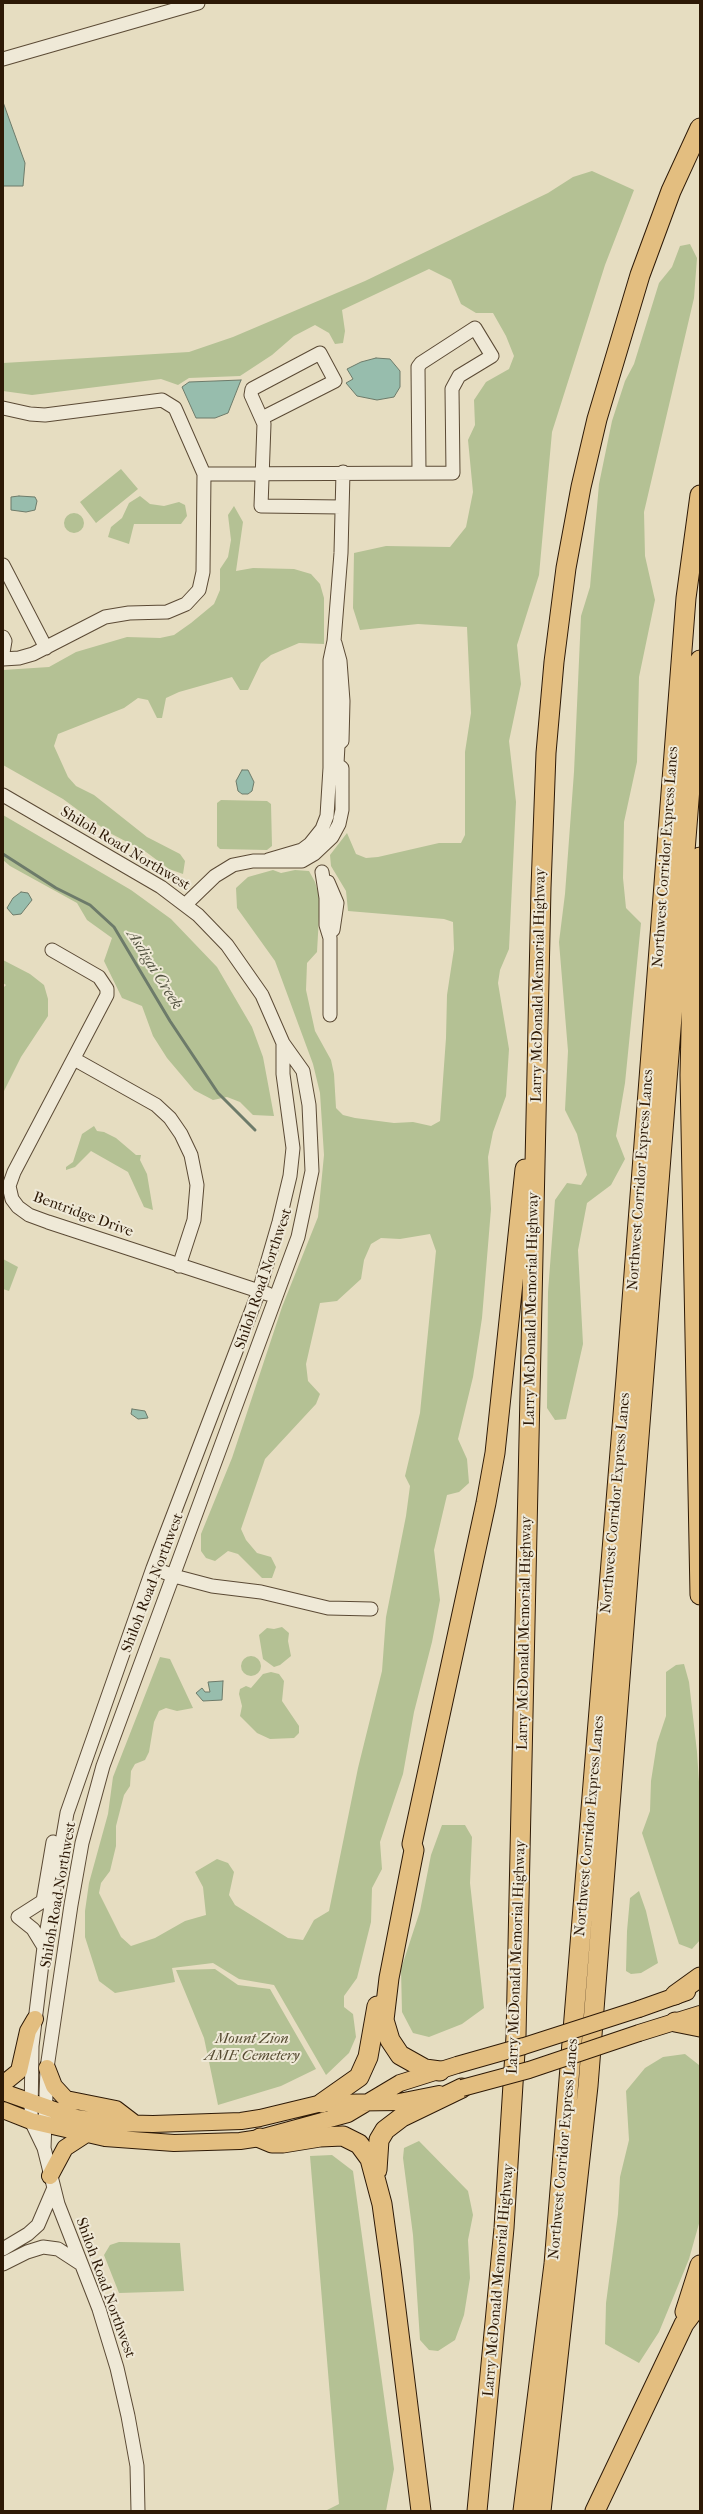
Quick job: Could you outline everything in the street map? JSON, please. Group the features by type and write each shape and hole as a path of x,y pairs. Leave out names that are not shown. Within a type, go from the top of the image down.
{"highway":[{"name":"Larry McDonald Memorial Highway","path":"477,2511 503,2235 516,2036 536,1112 546,753 554,662 566,568 581,487 612,362 640,274 668,198 700,128"},
{"name":"Northwest Corridor Express Lanes","path":"523,2511 555,2257 634,1283 686,598 700,495"},
{"path":"541,2511 588,2086 700,663"},
{"path":"700,857 692,985 690,1076 700,1595"},
{"path":"449,2068 425,2069 400,2055 390,2040 384,2020 388,1978 414,1850 412,1844 486,1503 502,1397 520,1201 536,1112"},
{"path":"322,2103 358,2077 368,2057 387,1938 403,1856 405,1850 412,1844"},
{"path":"675,1995 700,1977"},
{"path":"675,2022 700,2027"},
{"path":"421,2511 391,2269 377,2182 378,2140 385,2130 402,2116 462,2088"},
{"path":"260,2138 272,2142 283,2143 320,2137 348,2138 364,2148 377,2182"},
{"path":"684,2324 685,2305 700,2265"},
{"path":"596,2511 684,2324 696,2308 700,2298"}],"main road":[{"path":"3,2110 41,2117 105,2138 174,2143 202,2143 260,2138 348,2114 400,2083 420,2075 524,2046 700,1988"},
{"path":"41,2117 77,2118 110,2123 133,2122 201,2124 260,2118 322,2103 409,2101 529,2070 700,2014"},
{"path":"3,2084 19,2071 28,2031 35,2020"},
{"path":"47,2068 54,2086 66,2099 116,2109 133,2122"},
{"path":"3,2092 31,2103 41,2117"},
{"path":"52,2183 65,2148 88,2133"}],"street":[{"path":"3,59 198,3"},
{"path":"204,474 261,472 343,472 419,472 453,472 452,389 459,376 492,356 475,328 421,363 418,367 419,472"},
{"path":"262,418 335,381 320,353 252,388 251,395 264,424 261,472 261,506 342,507"},
{"path":"3,408 30,414 44,415 162,400 175,408 204,474 203,572 199,590 193,598 178,609 167,612 129,613 105,617 46,648 19,658 3,659"},
{"path":"186,905 224,870 243,862 268,860 302,850 310,844 322,828 327,816 330,660 334,641 343,472"},
{"path":"3,565 46,648"},
{"path":"3,637 5,641 3,653"},
{"path":"268,860 286,863 302,861 314,854 332,837 339,824 342,810 342,768 337,764 338,745 342,740 340,661 334,641"},
{"name":"Shiloh Road Northwest","path":"3,795 120,862 186,905 216,933 250,976 265,1001 283,1043 303,1072 309,1105 312,1171 298,1237 103,1766 82,1843 47,2068 41,2117 44,2148 52,2183 107,2334 126,2403 136,2466 138,2511"},
{"path":"330,938 330,1015"},
{"name":"Bentridge Drive","path":"52,950 99,977 108,989 106,1001 14,1172 9,1186 12,1199 18,1208 29,1215 277,1297"},
{"name":"Shiloh Road Northwest","path":"31,2103 30,2077 44,1947 67,1813 153,1568 259,1291 290,1176 292,1148 283,1074 283,1043"},
{"path":"74,1059 156,1106 170,1118 181,1134 191,1155 197,1185 194,1220 180,1266"},
{"path":"153,1568 174,1576 212,1586 251,1591 260,1600 285,1603 296,1599 328,1608 371,1609"},
{"path":"44,1947 33,1929 18,1917 43,1900 54,1838 64,1828"},
{"path":"3,2249 28,2234 38,2224 52,2183"},
{"path":"3,2264 27,2252 43,2247 58,2249 81,2264"}],"green space":[{"path":"592,171 634,190 605,265 552,432 539,575 517,645 521,684 509,741 516,802 509,949 500,970 498,983 509,1049 506,1096 493,1132 488,1157 491,1209 482,1318 473,1377 458,1439 467,1459 469,1483 459,1492 447,1495 434,1550 440,1600 432,1642 414,1712 403,1774 380,1842 382,1869 372,1888 371,1922 357,1978 344,1996 344,2007 353,2014 356,2037 349,2053 326,2075 274,1985 239,1979 213,1963 172,1968 175,1982 115,1993 99,1981 85,1937 85,1911 89,1883 108,1814 113,1777 160,1657 170,1659 193,1708 177,1711 166,1708 159,1711 154,1722 149,1752 145,1760 135,1764 131,1771 130,1786 124,1795 116,1826 116,1846 110,1871 101,1883 99,1893 121,1937 131,1946 155,1938 185,1921 206,1915 203,1887 195,1872 217,1859 228,1863 234,1872 229,1895 235,1905 288,1938 303,1940 314,1920 329,1911 358,1768 382,1671 386,1617 406,1516 410,1486 405,1476 420,1413 436,1251 430,1234 400,1239 381,1238 371,1244 364,1260 361,1279 337,1301 320,1303 306,1364 308,1381 320,1394 316,1404 265,1459 241,1529 246,1540 257,1553 271,1557 276,1567 272,1578 262,1578 238,1554 228,1551 215,1561 206,1558 201,1551 201,1534 232,1458 282,1307 318,1217 324,1155 320,1093 313,1064 275,961 237,908 236,888 248,877 273,870 281,873 295,870 309,871 315,882 320,899 317,952 307,963 306,990 315,1031 331,1060 334,1074 336,1108 343,1115 394,1123 413,1122 431,1126 440,1121 446,1038 447,995 454,949 453,922 444,919 348,911 346,891 331,866 330,855 347,833 356,854 366,858 378,857 439,843 461,843 465,835 465,752 471,713 467,627 418,624 360,630 353,608 354,553 386,546 450,547 466,527 473,492 468,440 475,425 474,400 486,382 509,369 514,356 506,336 493,313 476,313 461,304 451,280 429,269 342,310 345,331 343,343 335,344 329,333 315,325 294,336 272,355 240,376 189,378 178,385 161,379 32,395 3,391 3,363 189,352 233,337 365,281 548,193 573,177"},
{"path":"690,244 697,258 694,298 644,512 645,556 655,600 639,677 637,762 624,822 623,878 626,908 641,923 625,1083 616,1136 625,1159 611,1185 587,1203 578,1250 583,1344 566,1419 555,1420 547,1408 548,1292 555,1200 567,1183 581,1185 587,1175 577,1134 565,1110 568,1051 559,942 565,894 574,772 581,616 590,587 599,484 612,421 625,381 634,364 659,283 672,267 680,246"},
{"path":"121,469 138,489 96,523 80,502"},
{"path":"140,496 150,504 164,506 179,502 185,505 187,516 181,524 134,524 129,544 108,537 111,527 122,518 129,503"},
{"path":"234,506 243,522 236,571 253,568 294,569 311,574 320,584 324,598 324,644 299,643 271,655 261,663 248,690 240,690 232,677 179,692 166,698 162,718 157,718 148,700 138,698 124,708 58,734 54,746 68,777 76,786 94,795 147,837 180,854 185,861 183,874 169,869 146,852 108,832 63,799 3,765 3,670 49,667 76,652 127,637 160,638 174,635 191,623 214,604 220,590 220,569 228,557 231,540 228,515"},
{"path":"74,513 81,516 84,523 81,530 74,533 67,530 64,523 67,516"},
{"path":"221,800 267,801 271,804 272,846 267,850 220,849 217,846 217,803"},
{"path":"3,815 131,890 171,919 217,967 252,1027 263,1057 274,1116 253,1115 240,1102 227,1097 213,1100 194,1090 167,1058 153,1036 142,1006 122,998 104,961 112,938 87,920 77,903 10,866 3,860"},
{"path":"3,960 30,974 44,985 48,999 48,1016 21,1057 3,1093 3,988 6,985 3,983"},
{"path":"94,1126 97,1131 104,1132 116,1138 136,1155 141,1155 140,1160 147,1174 153,1210 144,1207 128,1172 91,1151 75,1167 66,1170 66,1167 73,1162 82,1134"},
{"path":"3,1259 18,1267 9,1291 3,1289"},
{"path":"282,1627 289,1633 288,1641 291,1656 280,1665 274,1667 263,1659 259,1635 267,1628 274,1629"},
{"path":"251,1656 258,1659 261,1666 258,1673 251,1676 244,1673 241,1666 244,1659"},
{"path":"684,1664 689,1682 697,1752 700,1797 700,1940 692,1949 679,1944 642,1833 650,1811 651,1781 657,1743 666,1716 666,1672 676,1665"},
{"path":"271,1672 279,1674 284,1681 282,1701 299,1726 299,1733 294,1738 270,1739 257,1733 240,1716 242,1706 239,1694 240,1689 246,1686 251,1688 263,1674"},
{"path":"442,1825 465,1825 472,1837 470,1883 484,2008 462,2024 429,2037 413,2033 402,2012 401,1969 420,1911 431,1855"},
{"path":"639,1891 646,1911 658,1963 641,1973 631,1974 626,1971 630,1898"},
{"name":"Mount Zion AME Cemetery","path":"215,1969 238,1985 270,1989 316,2069 281,2086 218,2105 204,2038 176,1970"},
{"path":"685,2054 699,2065 700,2070 700,2220 689,2259 659,2332 639,2363 605,2344 606,2303 618,2214 620,2177 629,2140 626,2091 645,2068 663,2057"},
{"path":"419,2141 468,2191 473,2215 468,2240 470,2278 464,2315 455,2340 438,2351 429,2350 420,2340 413,2235 403,2158 404,2148"},
{"path":"332,2155 353,2171 394,2469 386,2511 325,2511 339,2504 310,2156"},
{"path":"119,2242 180,2243 184,2291 119,2293 104,2255 110,2245"}],"shaded area":[{"path":"3,102 25,163 23,186 3,186"},
{"path":"376,358 390,359 400,371 400,387 394,397 377,400 357,396 346,383 353,379 347,369 361,362"},
{"path":"241,380 228,413 215,418 196,418 182,387 189,382"},
{"path":"11,497 35,497 37,501 35,510 26,512 11,510"},
{"path":"242,770 248,770 254,782 252,791 248,794 242,794 238,791 236,781"},
{"path":"21,892 28,893 32,900 21,914 13,915 7,908 13,898"},
{"path":"132,1409 145,1411 148,1418 138,1419 131,1414"},
{"path":"223,1681 222,1700 203,1701 196,1693 202,1688 205,1692 210,1692 208,1682"}],"waterway":[{"name":"Asdigai Creek","path":"3,854 56,888 90,905 114,927 170,1021 218,1093 255,1130"}]}
